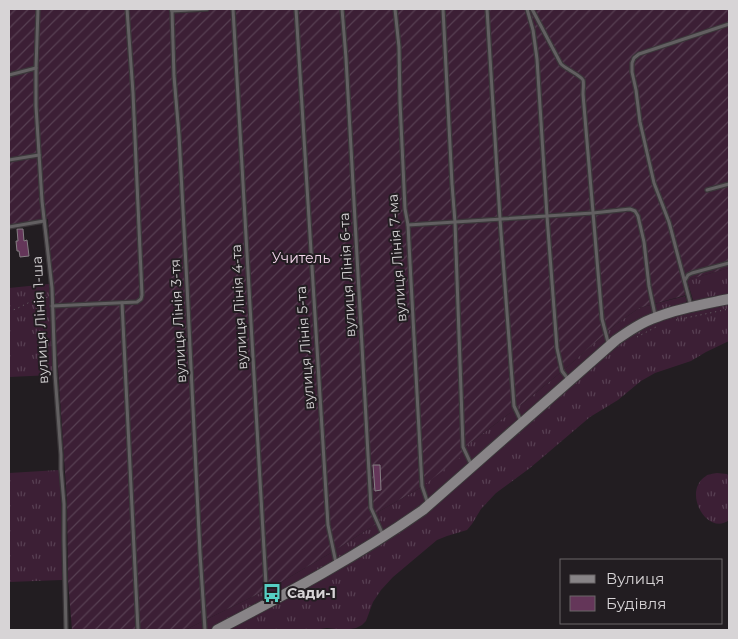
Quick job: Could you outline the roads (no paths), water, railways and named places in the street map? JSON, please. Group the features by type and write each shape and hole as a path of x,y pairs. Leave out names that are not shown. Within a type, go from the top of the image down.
{"main road":[{"path":"217,630 337,566 383,537 428,505 609,345 632,328 656,322 691,307 729,299"}],"lane":[{"name":"вулиця Лінія 1-ша","path":"38,9 36,68 38,155 52,296 64,504 66,630"},
{"path":"52,306 137,302 141,299 133,93 127,9"},
{"path":"171,10 207,9"},
{"name":"вулиця Лінія 4-та","path":"233,9 267,604"},
{"name":"вулиця Лінія 5-та","path":"296,9 328,525 337,566"},
{"name":"вулиця Лінія 6-та","path":"342,9 371,508 383,537"},
{"name":"вулиця Лінія 7-ма","path":"395,9 399,47 404,209 408,225 422,486 428,505"},
{"path":"443,9 455,222 463,447 472,466"},
{"path":"487,9 514,406 522,422"},
{"path":"527,9 533,30 537,59 557,348 562,371 569,381"},
{"path":"532,9 561,64 581,78 583,82 602,319 609,345"},
{"name":"вулиця Лінія 3-тя","path":"171,10 188,285 205,630"},
{"path":"691,307 669,222 654,183 640,122 632,63 639,54 729,24"},
{"path":"9,75 36,68"},
{"path":"9,160 38,155"},
{"path":"707,190 729,184"},
{"path":"408,225 593,214 630,209 638,216 644,242 649,286 656,322"},
{"path":"9,227 44,221"},
{"path":"684,281 692,273 729,263"},
{"path":"122,303 138,630"}],"place":[{"name":"Сади-1","path":"272,593"}],"park label":[{"name":"Учитель","path":"301,258"}]}
